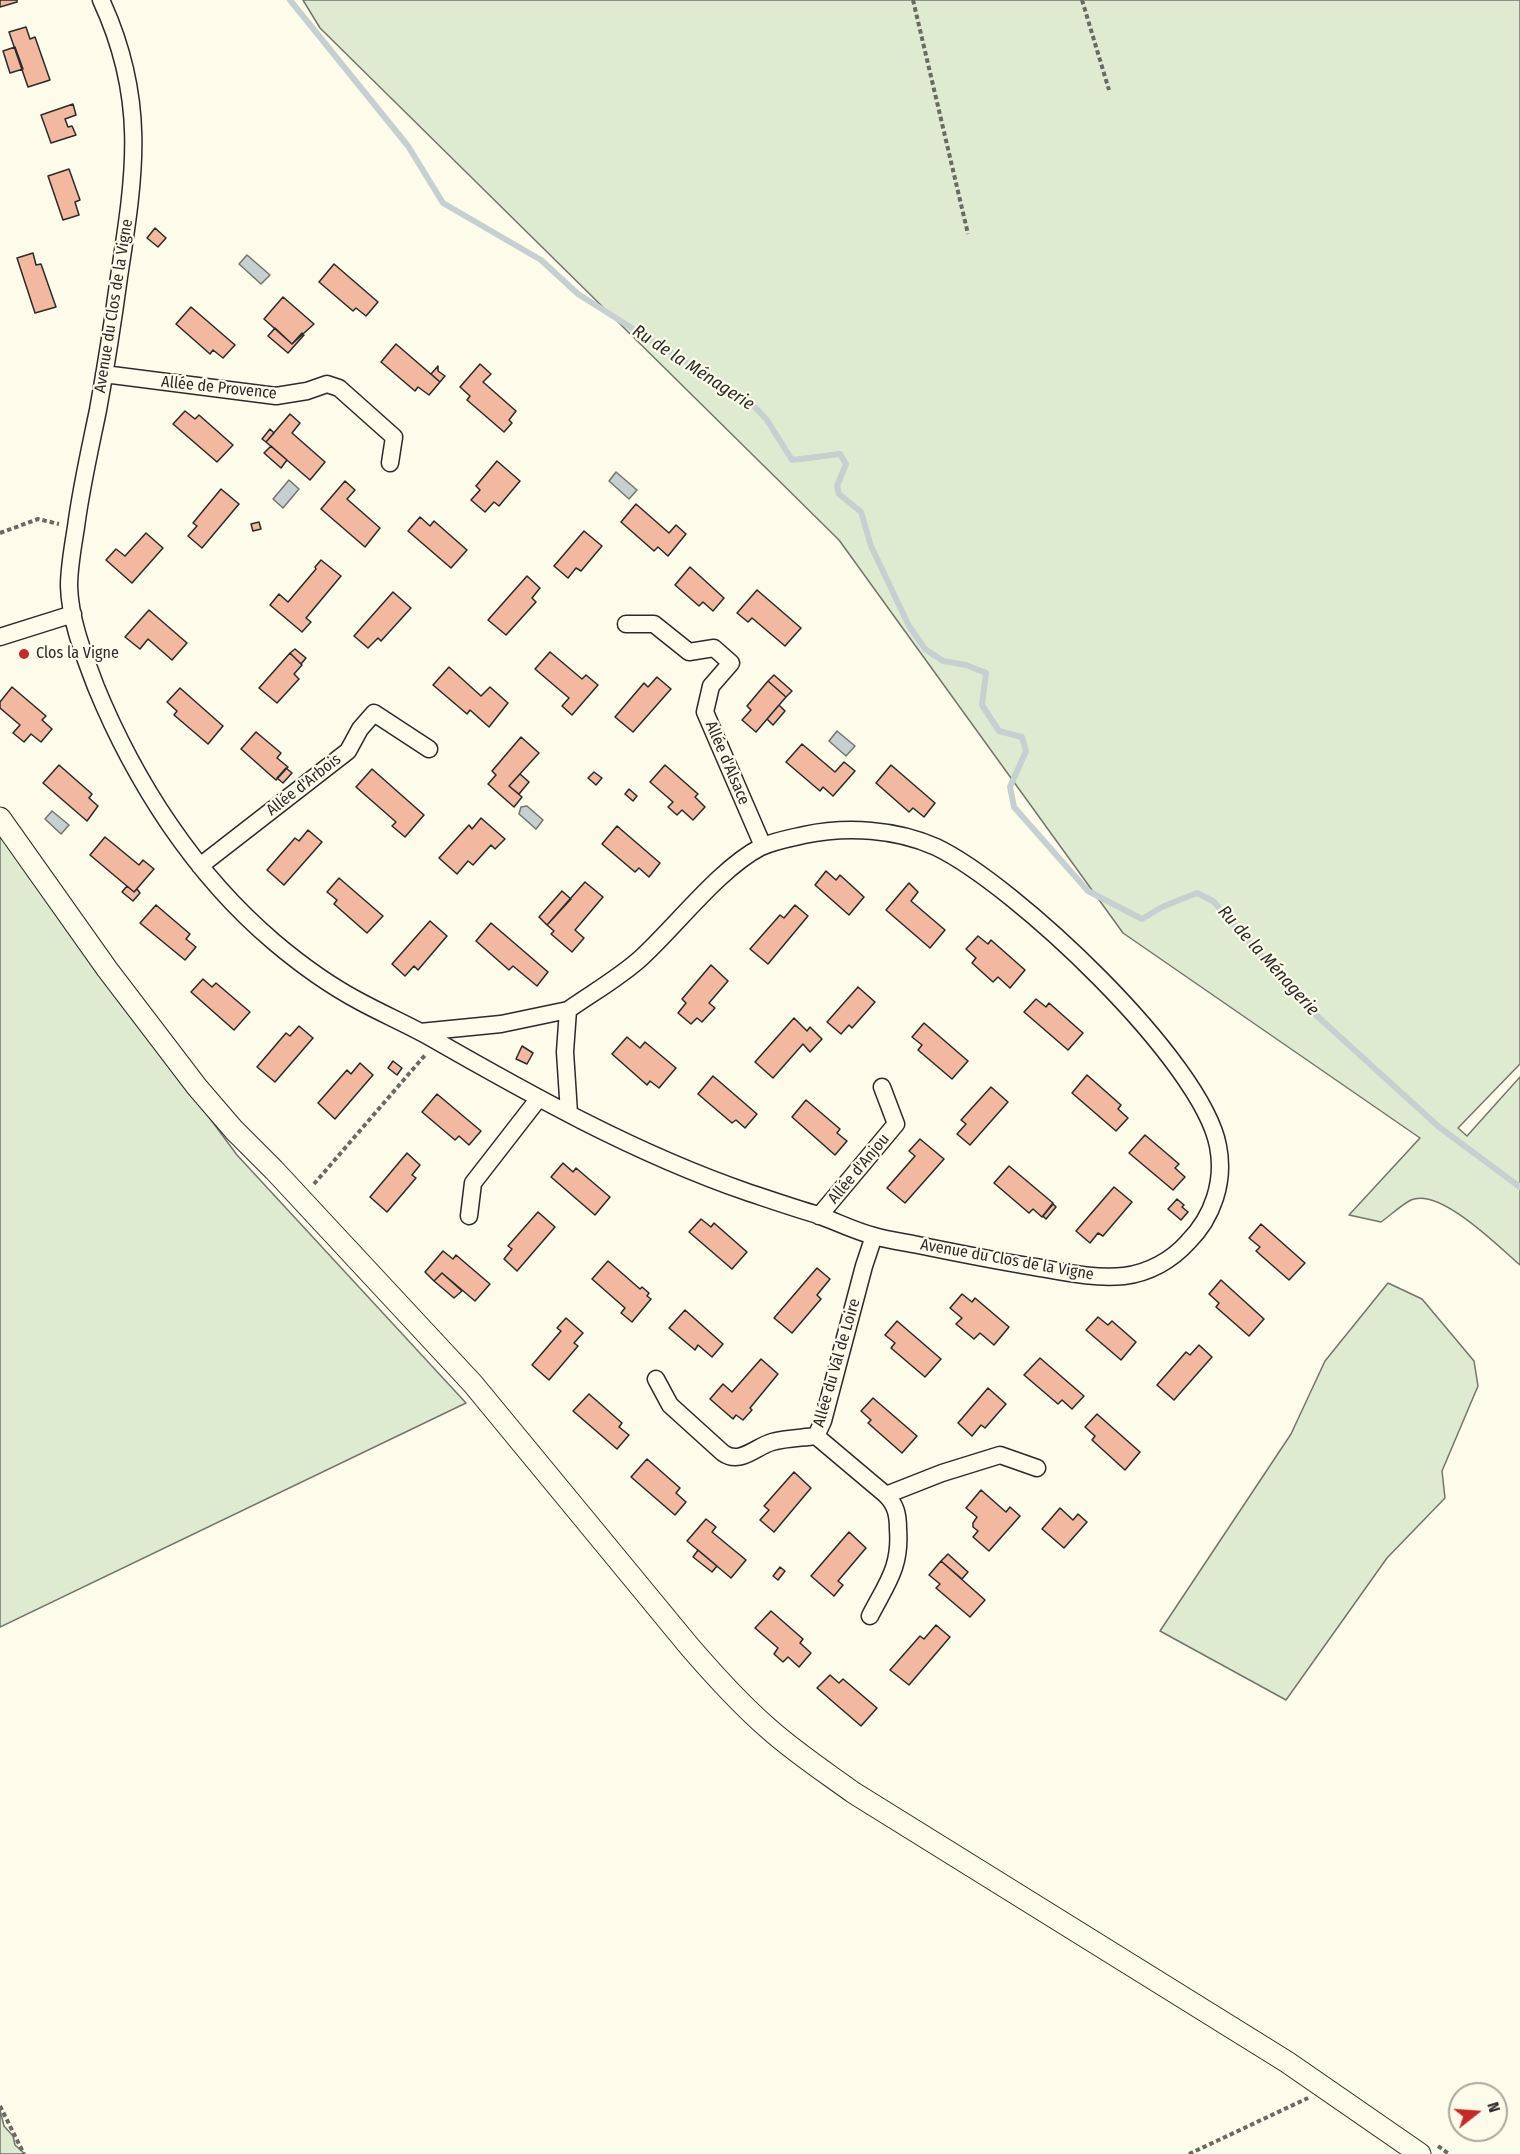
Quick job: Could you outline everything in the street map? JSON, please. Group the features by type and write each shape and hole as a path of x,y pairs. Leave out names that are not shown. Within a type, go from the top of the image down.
{"street":[{"name":"Avenue du Clos de la Vigne","path":"100,0 114,28 127,73 134,118 135,165 104,374 76,527 69,588 77,633 88,665 131,763 178,835 229,898 269,938 302,964 365,1005 420,1032 539,1098 612,1136 697,1174 874,1236 979,1258 1087,1276 1124,1276 1158,1266 1191,1239 1207,1217 1219,1186 1218,1144 1199,1099 1132,1012 1082,961 992,882 932,845 904,836 860,830 811,833 763,846 729,870 636,962 568,1010 501,1024 420,1032"},
{"name":"Allée de Provence","path":"104,374 276,396 307,391 320,385 332,385 339,388 394,437 390,463"},
{"path":"0,637 73,614"},
{"name":"Allée d'Alsace","path":"626,624 654,624 689,652 714,648 731,663 711,686 705,712 763,846"},
{"name":"Allée d'Arbois","path":"201,866 348,751 360,729 374,713 429,749"},
{"path":"0,818 107,969 197,1087 234,1130 473,1384 689,1646 761,1721 810,1762 854,1793 1428,2150"},
{"path":"568,1010 565,1052 569,1113"},
{"name":"Allée d'Anjou","path":"819,1216 896,1124 882,1087"},
{"path":"469,1216 473,1183 539,1098"},
{"name":"Allée du Val de Loire","path":"656,1379 670,1405 729,1457 742,1456 772,1442 816,1436 823,1421 874,1236"},
{"path":"816,1436 886,1495 897,1512 899,1554 870,1616"},
{"path":"886,1495 942,1473 1000,1455 1037,1468"}],"path":[{"path":"913,0 968,234"},
{"path":"1082,0 1109,90"},
{"path":"0,533 38,519 76,527"},
{"path":"309,1190 436,1042"},
{"path":"1189,2154 1328,2089"},
{"path":"0,2106 24,2154"},
{"path":"1428,2150 1449,2154"}],"green space":[{"path":"303,0 1520,0 1520,1064 1458,1128 1467,1136 1520,1077 1520,1265 1469,1221 1437,1202 1423,1198 1411,1200 1381,1222 1349,1215 1420,1138 1123,933 839,540 320,28"},
{"path":"0,835 237,1155 466,1403 0,1627"},
{"path":"1388,1283 1422,1299 1474,1361 1478,1386 1442,1471 1445,1498 1387,1558 1286,1700 1160,1631 1291,1434 1325,1361"},
{"path":"0,2110 4,2126 13,2136 15,2145 25,2154 0,2154"}],"shaded area":[{"path":"247,255 270,275 261,284 239,264"},
{"path":"616,472 637,490 629,499 609,481"},
{"path":"289,480 299,489 283,508 273,499"},
{"path":"837,731 855,746 846,756 829,741"},
{"path":"527,806 543,820 536,829 519,814 521,807"},
{"path":"52,811 69,825 61,834 45,819"}],"building":[{"path":"0,0 17,0 17,2 0,7"},
{"path":"26,27 30,39 35,37 50,80 28,87 9,32"},
{"path":"15,47 23,69 10,73 3,51"},
{"path":"73,104 76,115 65,119 68,127 72,126 76,135 51,143 41,115"},
{"path":"69,169 80,200 75,202 79,215 63,220 48,176"},
{"path":"155,228 166,238 158,247 147,238"},
{"path":"33,253 36,265 41,264 56,307 35,313 17,258"},
{"path":"334,264 378,302 366,316 356,308 353,311 319,282"},
{"path":"283,297 314,324 292,344 264,319"},
{"path":"191,307 235,345 223,358 213,350 210,354 176,324"},
{"path":"275,328 292,344 302,333 304,335 288,353 268,336"},
{"path":"396,344 440,382 429,395 418,387 415,391 381,362"},
{"path":"480,364 491,374 483,382 516,411 509,420 512,423 504,432 467,400 470,396 460,387"},
{"path":"438,366 438,371 445,376 440,382 431,374"},
{"path":"185,411 195,419 199,415 233,445 217,462 173,424"},
{"path":"290,414 300,423 292,433 325,462 310,480 266,442"},
{"path":"270,429 274,433 266,442 262,439"},
{"path":"271,446 287,460 281,468 264,453"},
{"path":"497,461 520,481 499,506 494,502 485,512 471,500 480,490 476,486"},
{"path":"345,481 355,490 347,499 380,528 365,547 321,509"},
{"path":"221,489 239,504 202,548 188,536 197,526 193,523"},
{"path":"636,504 669,533 676,525 686,534 668,556 658,547 654,551 621,522"},
{"path":"420,517 430,526 434,521 467,550 451,568 408,531"},
{"path":"259,522 261,529 253,531 251,524"},
{"path":"584,531 602,546 581,571 576,568 568,578 554,566"},
{"path":"146,533 163,548 132,583 106,560 116,549 125,556"},
{"path":"321,560 341,576 306,618 311,622 302,632 270,605 279,594 288,602"},
{"path":"690,567 724,598 713,611 703,602 699,606 675,585"},
{"path":"527,576 540,588 532,598 536,602 506,635 488,620"},
{"path":"757,590 801,628 785,646 752,618 748,622 737,613"},
{"path":"393,592 411,608 381,641 378,638 368,648 354,636"},
{"path":"149,610 187,643 172,660 148,639 140,649 125,637"},
{"path":"295,649 306,658 301,664 290,653"},
{"path":"550,652 582,679 586,675 598,685 572,715 562,706 569,698 535,669"},
{"path":"290,653 302,665 294,674 299,679 277,703 259,688"},
{"path":"449,667 481,696 490,687 508,703 489,727 470,710 467,714 433,685"},
{"path":"774,675 792,691 786,697 768,681"},
{"path":"657,677 671,689 633,732 615,717 644,683 648,687"},
{"path":"768,681 786,697 756,732 742,720 751,710 747,706"},
{"path":"12,687 46,716 42,720 52,729 41,742 31,734 24,742 13,733 20,725 0,708 0,702"},
{"path":"180,688 223,726 208,744 174,715 177,711 167,702"},
{"path":"779,705 785,711 773,725 767,719"},
{"path":"256,732 281,753 277,758 288,767 276,780 241,749"},
{"path":"521,737 539,753 509,786 522,797 514,807 488,784 496,775 492,771"},
{"path":"802,744 835,772 844,762 855,771 833,796 823,787 820,791 786,762"},
{"path":"59,765 92,794 89,798 98,806 87,821 43,783"},
{"path":"665,765 698,794 695,797 705,807 693,820 682,810 677,815 668,807 673,802 650,782"},
{"path":"891,765 935,803 924,817 913,808 909,812 876,783"},
{"path":"286,768 292,773 283,783 277,778"},
{"path":"372,769 424,815 405,837 392,826 396,822 356,787"},
{"path":"594,772 602,778 596,785 588,778"},
{"path":"520,774 529,782 519,794 509,786"},
{"path":"629,789 637,796 633,801 625,794"},
{"path":"481,818 505,839 495,849 491,845 473,865 468,861 457,874 439,858 469,825 472,829"},
{"path":"617,826 660,863 649,877 639,868 635,872 602,844"},
{"path":"308,830 322,842 284,885 267,870 295,838 299,841"},
{"path":"105,837 139,865 143,860 154,869 134,892 90,855"},
{"path":"826,871 836,880 840,875 864,897 849,915 815,885"},
{"path":"339,878 383,916 367,933 334,904 337,900 327,892"},
{"path":"585,882 603,897 575,930 584,938 572,952 551,934 554,931 547,925"},
{"path":"909,883 918,892 911,901 945,930 930,948 886,910"},
{"path":"127,886 134,892 137,889 140,893 133,901 122,892"},
{"path":"562,891 571,899 547,925 539,917"},
{"path":"156,905 190,934 186,939 196,947 185,960 140,923"},
{"path":"795,905 808,916 768,964 750,949 780,915 784,918"},
{"path":"430,921 447,936 418,970 414,966 405,976 392,964"},
{"path":"491,923 548,972 537,986 513,966 509,970 476,941"},
{"path":"978,936 988,944 991,940 1025,970 1010,988 998,977 993,982 972,963 976,958 966,949"},
{"path":"711,965 728,981 709,1003 715,1008 702,1022 697,1018 691,1024 678,1013 686,1003 682,999"},
{"path":"203,979 212,987 216,983 250,1012 234,1030 191,992"},
{"path":"858,987 875,1002 852,1028 849,1025 841,1034 827,1022"},
{"path":"1036,999 1046,1007 1049,1003 1083,1033 1068,1050 1024,1012"},
{"path":"794,1018 807,1031 810,1027 822,1039 810,1052 803,1044 773,1078 755,1062"},
{"path":"924,1023 968,1061 952,1079 918,1050 922,1045 912,1037"},
{"path":"299,1026 313,1038 275,1082 257,1067 286,1033 290,1036"},
{"path":"627,1037 640,1048 645,1042 676,1068 659,1088 650,1081 647,1085 612,1054"},
{"path":"522,1046 533,1053 527,1064 516,1059"},
{"path":"393,1061 402,1068 397,1075 388,1068"},
{"path":"360,1063 373,1075 335,1119 318,1103 347,1070 351,1074"},
{"path":"1087,1075 1121,1105 1118,1109 1128,1118 1116,1131 1072,1093"},
{"path":"713,1076 757,1114 745,1128 736,1120 732,1123 698,1094"},
{"path":"991,1087 1008,1102 970,1145 957,1134 966,1124 961,1120"},
{"path":"437,1094 481,1131 469,1145 459,1136 455,1140 422,1112"},
{"path":"806,1100 840,1129 837,1133 847,1141 835,1155 792,1117"},
{"path":"1145,1135 1179,1164 1175,1168 1185,1177 1173,1190 1129,1153"},
{"path":"920,1139 944,1159 905,1203 887,1188 915,1156 909,1151"},
{"path":"407,1153 420,1165 412,1175 416,1178 387,1212 370,1197"},
{"path":"563,1163 573,1172 576,1168 610,1197 595,1215 551,1177"},
{"path":"1009,1166 1053,1203 1042,1217 1033,1209 1029,1213 994,1183"},
{"path":"1114,1187 1132,1202 1103,1236 1098,1233 1090,1243 1076,1231"},
{"path":"1177,1199 1188,1212 1181,1220 1168,1209"},
{"path":"1053,1204 1056,1207 1046,1219 1043,1216"},
{"path":"538,1212 555,1227 517,1271 504,1259 512,1249 508,1246"},
{"path":"701,1219 711,1227 714,1223 747,1252 732,1269 689,1232"},
{"path":"1261,1224 1305,1263 1289,1280 1256,1251 1260,1247 1249,1238"},
{"path":"443,1251 453,1259 456,1255 490,1284 475,1301 442,1273 434,1281 425,1272"},
{"path":"608,1261 640,1289 642,1287 649,1293 647,1296 651,1299 632,1322 621,1313 625,1308 592,1279"},
{"path":"817,1268 830,1279 817,1295 821,1299 792,1333 774,1318"},
{"path":"442,1273 462,1291 454,1298 434,1281"},
{"path":"1221,1280 1264,1319 1249,1336 1216,1307 1219,1303 1209,1294"},
{"path":"962,1294 972,1302 975,1298 1009,1327 994,1345 980,1333 974,1339 956,1324 962,1318 950,1308"},
{"path":"685,1310 723,1344 712,1357 698,1345 695,1350 669,1328"},
{"path":"1098,1317 1108,1325 1112,1321 1136,1342 1121,1360 1086,1330"},
{"path":"566,1318 583,1333 574,1343 578,1346 549,1380 532,1365 561,1331 557,1328"},
{"path":"897,1321 941,1359 925,1377 891,1348 895,1343 885,1335"},
{"path":"1199,1345 1212,1357 1174,1400 1157,1385 1186,1352 1190,1355"},
{"path":"1040,1358 1084,1396 1072,1409 1062,1400 1058,1404 1024,1375"},
{"path":"761,1359 778,1374 743,1420 736,1415 733,1419 710,1399 723,1384 732,1392"},
{"path":"988,1388 1006,1404 985,1428 981,1425 972,1436 958,1423"},
{"path":"589,1394 622,1423 619,1427 629,1435 617,1449 573,1411"},
{"path":"873,1398 917,1436 902,1453 868,1423 871,1420 861,1411"},
{"path":"1097,1414 1140,1452 1125,1470 1092,1440 1095,1436 1085,1427"},
{"path":"647,1459 680,1488 676,1493 686,1502 675,1515 631,1477"},
{"path":"794,1472 811,1488 774,1532 760,1520 769,1510 764,1506"},
{"path":"981,1490 1006,1512 1010,1507 1020,1516 989,1551 973,1537 978,1531 973,1527 977,1517 966,1508"},
{"path":"1060,1508 1073,1520 1078,1514 1087,1522 1064,1548 1042,1529"},
{"path":"706,1519 716,1527 712,1532 746,1560 731,1578 687,1541"},
{"path":"849,1532 866,1548 838,1581 843,1585 834,1596 811,1576"},
{"path":"698,1550 717,1566 712,1572 693,1557"},
{"path":"948,1554 968,1572 962,1579 941,1561"},
{"path":"941,1561 985,1600 970,1617 936,1588 940,1584 929,1575"},
{"path":"780,1567 785,1571 778,1580 773,1576"},
{"path":"771,1611 803,1639 800,1643 811,1653 799,1667 788,1657 783,1662 774,1654 778,1648 755,1628"},
{"path":"936,1625 950,1637 909,1685 890,1670 920,1636 924,1639"},
{"path":"830,1675 839,1683 843,1679 877,1708 861,1726 817,1688"}],"waterway":[{"name":"Ru de la Ménagerie","path":"290,0 408,146 443,203 541,260 578,294 752,404 767,420 792,460 840,454 846,464 837,486 839,494 861,512 871,546 909,626 925,649 943,661 966,665 986,673 982,705 999,731 1022,737 1026,751 1010,787 1014,807 1088,891 1142,919 1162,907 1197,893 1213,901 1305,1005 1439,1127 1520,1187"}],"place":[{"name":"Clos la Vigne","path":"24,654"}]}
